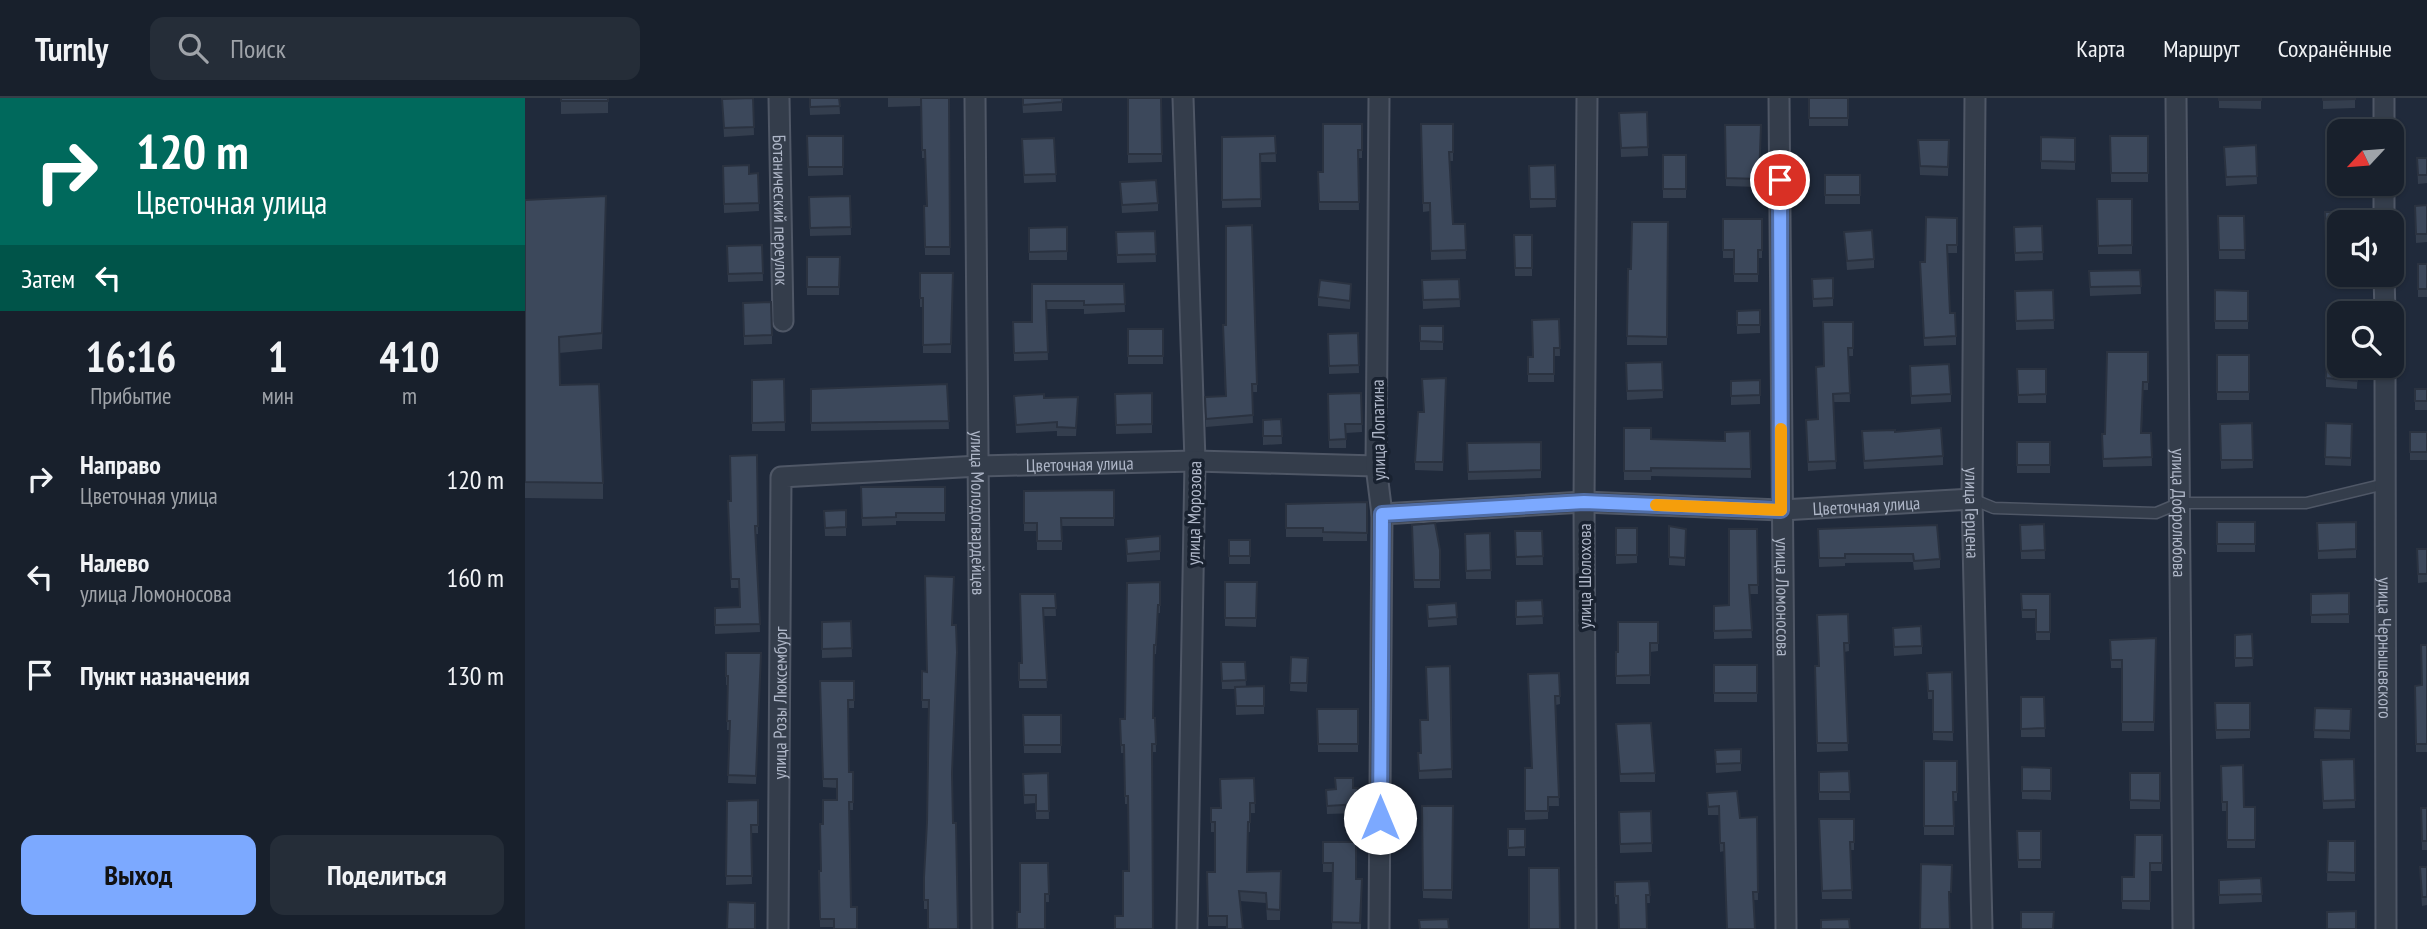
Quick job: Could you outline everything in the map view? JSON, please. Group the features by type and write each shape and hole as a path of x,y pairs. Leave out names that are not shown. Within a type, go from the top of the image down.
{"street":[{"name":"Ботанический переулок","path":"779,98 783,321"},
{"name":"улица Молодогвардейцев","path":"975,98 982,929"},
{"name":"улица Морозова","path":"1184,98 1195,461 1187,929"},
{"name":"улица Лопатина","path":"1379,929 1382,514 1376,466 1380,98"},
{"name":"улица Шолохова","path":"1586,929 1584,502 1587,98"},
{"name":"улица Ломоносова","path":"1780,98 1786,929"},
{"name":"улица Герцена","path":"1975,98 1972,499 1982,929"},
{"name":"улица Добролюбова","path":"2176,98 2183,929"},
{"path":"2384,98 2384,119"},
{"name":"улица Чернышевского","path":"2385,378 2386,929"},
{"name":"Цветочная улица","path":"781,477 979,466 1195,461 1376,466"},
{"name":"улица Розы Люксембург","path":"778,929 781,477"},
{"name":"Цветочная улица","path":"1382,514 1584,502 1781,510 1972,499"}],"lane":[{"path":"1972,499 1994,508 2156,513 2180,503 2306,503 2385,484"}],"building":[{"path":"561,98 608,98 608,101 561,101"},
{"path":"753,98 754,127 724,128 722,99"},
{"path":"810,98 839,98 840,106 810,107"},
{"path":"921,98 949,98 950,247 925,247 924,206 927,206"},
{"path":"1023,98 1062,98 1062,102 1023,105"},
{"path":"1128,98 1161,98 1162,154 1128,154"},
{"path":"1809,98 1848,98 1848,118 1809,118"},
{"path":"2261,98 2261,100 2219,100"},
{"path":"2355,98 2355,99 2323,100"},
{"path":"1647,112 1648,147 1621,148 1619,113"},
{"path":"1323,124 1362,124 1362,150 1358,150 1359,202 1319,202 1318,172 1323,172"},
{"path":"1421,124 1453,124 1453,152 1449,152 1453,224 1465,224 1466,250 1431,251 1430,203 1423,203"},
{"path":"1725,125 1761,125 1759,179 1726,178"},
{"path":"807,136 843,136 843,167 808,167"},
{"path":"1275,136 1276,153 1260,154 1261,199 1222,200 1222,137"},
{"path":"2110,136 2148,136 2148,173 2111,173"},
{"path":"2041,137 2075,138 2075,162 2041,161"},
{"path":"1054,138 1056,174 1024,175 1022,139"},
{"path":"1918,140 1949,140 1948,167 1920,166"},
{"path":"2256,145 2257,176 2226,177 2224,147"},
{"path":"1663,155 1686,155 1686,189 1663,189"},
{"path":"2417,158 2427,158 2427,175 2418,175"},
{"path":"749,165 749,174 758,173 759,203 724,204 723,166"},
{"path":"1555,165 1556,199 1530,199 1529,166"},
{"path":"1825,175 1860,175 1860,195 1825,195"},
{"path":"1156,180 1158,203 1122,205 1120,182"},
{"path":"606,196 602,333 559,337 560,385 599,384 603,483 525,482 525,200"},
{"path":"850,196 851,227 810,228 809,197"},
{"path":"2097,199 2132,199 2132,245 2098,246"},
{"path":"2427,205 2427,234 2416,234 2415,206"},
{"path":"2325,212 2327,212 2327,243"},
{"path":"2218,216 2244,216 2245,250 2219,250"},
{"path":"1926,217 1957,218 1957,245 1947,245 1950,313 1955,313 1956,336 1924,338 1920,262 1925,262"},
{"path":"1723,219 1762,219 1762,250 1758,250 1758,274 1734,274 1734,250 1723,250"},
{"path":"1632,222 1668,222 1667,337 1627,336"},
{"path":"1252,225 1257,384 1252,384 1253,415 1206,419 1205,397 1226,396 1223,325 1226,325 1226,226"},
{"path":"2042,226 2043,252 2015,253 2014,227"},
{"path":"1067,227 1067,251 1029,252 1029,228"},
{"path":"1872,230 1874,259 1847,261 1844,232"},
{"path":"1155,231 1156,254 1117,255 1116,232"},
{"path":"1514,235 1532,235 1532,268 1515,268"},
{"path":"762,245 763,273 728,274 727,246"},
{"path":"807,257 840,257 839,287 807,287"},
{"path":"2418,264 2427,264 2427,289 2418,289"},
{"path":"2140,270 2141,286 2090,287 2089,271"},
{"path":"920,273 953,273 951,344 923,345"},
{"path":"1833,278 1833,298 1813,299 1812,279"},
{"path":"1459,279 1460,299 1423,300 1422,280"},
{"path":"1320,280 1351,284 1350,301 1318,297"},
{"path":"1032,284 1124,284 1125,304 1084,305 1084,301 1046,301 1048,352 1014,353 1013,322 1032,322"},
{"path":"2053,290 2054,320 2016,321 2015,291"},
{"path":"2215,290 2248,291 2248,321 2215,321"},
{"path":"771,302 772,335 744,336 743,303"},
{"path":"1760,310 1760,325 1737,325 1737,311"},
{"path":"1559,319 1560,348 1554,348 1554,374 1528,374 1528,357 1533,357 1532,320"},
{"path":"1823,322 1853,322 1853,348 1848,348 1850,393 1833,394 1836,461 1808,462 1806,420 1818,419 1816,367 1824,366"},
{"path":"1420,326 1443,326 1443,342 1420,341"},
{"path":"1128,329 1163,329 1163,356 1128,356"},
{"path":"1358,333 1359,365 1329,366 1328,334"},
{"path":"2107,352 2148,352 2148,382 2143,382 2141,433 2151,433 2152,457 2103,459"},
{"path":"2327,354 2327,378 2357,378 2357,381 2326,378"},
{"path":"2217,355 2249,355 2249,392 2217,392"},
{"path":"1662,362 1663,390 1627,391 1626,363"},
{"path":"1949,364 1951,394 1911,396 1910,366"},
{"path":"2017,369 2046,369 2046,394 2018,395"},
{"path":"1446,378 1443,462 1415,462 1418,412 1424,412 1422,379"},
{"path":"784,379 785,422 752,423 752,380"},
{"path":"1760,380 1760,395 1731,396 1731,381"},
{"path":"947,384 949,421 811,423 811,389"},
{"path":"2415,389 2427,389 2427,401 2415,401"},
{"path":"1152,393 1152,424 1116,425 1115,394"},
{"path":"1361,393 1362,424 1345,424 1346,439 1329,440 1328,394"},
{"path":"1044,394 1044,398 1078,397 1076,428 1057,427 1057,422 1016,425 1014,396"},
{"path":"1281,419 1282,436 1263,436 1263,420"},
{"path":"2252,423 2253,460 2221,460 2220,424"},
{"path":"2326,423 2352,424 2351,458 2325,457"},
{"path":"1624,428 1651,428 1651,439 1725,441 1725,432 1750,431 1751,469 1651,468 1651,471 1624,471"},
{"path":"1941,428 1943,456 1864,461 1862,431 1895,432"},
{"path":"2410,432 2427,432 2427,452 2410,452"},
{"path":"1541,442 1541,470 1468,472 1467,443"},
{"path":"2017,442 2050,442 2050,465 2017,465"},
{"path":"757,455 758,526 755,526 760,624 715,625 715,608 740,607 739,579 731,579 728,501 731,501 730,456"},
{"path":"861,487 945,487 945,513 896,513 896,517 862,518"},
{"path":"1114,490 1114,518 1061,518 1062,541 1037,541 1037,523 1024,523 1024,491"},
{"path":"1367,502 1367,533 1323,532 1323,528 1286,528 1286,504"},
{"path":"846,510 846,527 825,528 824,511"},
{"path":"2217,522 2255,522 2255,544 2217,544"},
{"path":"2356,522 2356,549 2318,551 2317,523"},
{"path":"1435,523 1440,550 1440,580 1414,580 1412,525"},
{"path":"2044,524 2045,550 2021,551 2020,525"},
{"path":"1937,525 1940,559 1914,561 1913,554 1845,554 1845,558 1819,558 1818,529"},
{"path":"1669,526 1686,529 1685,558 1669,557"},
{"path":"1616,528 1637,528 1637,555 1616,555"},
{"path":"1729,529 1757,529 1758,585 1749,585 1752,630 1714,631 1714,606 1729,605"},
{"path":"1515,531 1542,531 1543,556 1516,557"},
{"path":"1490,533 1491,570 1466,571 1465,534"},
{"path":"1160,536 1160,551 1127,554 1126,539"},
{"path":"1229,540 1250,540 1250,556 1229,556"},
{"path":"2417,549 2427,549 2427,574 2418,574"},
{"path":"925,576 954,577 952,625 956,625 957,652 952,773 958,929 928,929 928,900 924,900 929,700 922,700 922,671 927,672"},
{"path":"1160,582 1160,605 1154,645 1153,718 1156,744 1152,744 1153,929 1115,929 1115,916 1123,916 1123,871 1129,871 1128,796 1125,796 1124,745 1121,745 1120,719 1125,719 1127,583"},
{"path":"1225,582 1257,582 1256,618 1225,618"},
{"path":"2349,593 2349,614 2311,615 2311,594"},
{"path":"1020,594 1055,594 1056,608 1043,608 1047,680 1019,680 1019,663 1022,663"},
{"path":"2021,594 2050,594 2050,632 2036,632 2036,610 2022,610"},
{"path":"1542,600 1543,616 1516,617 1516,601"},
{"path":"1456,603 1457,617 1428,619 1427,605"},
{"path":"1848,614 1849,643 1844,643 1848,743 1817,743 1817,615"},
{"path":"851,621 852,648 822,649 822,622"},
{"path":"1618,622 1658,622 1658,643 1650,643 1650,675 1616,676"},
{"path":"1921,626 1922,646 1894,647 1893,628"},
{"path":"2252,634 2253,658 2235,658 2235,635"},
{"path":"2156,638 2154,722 2122,722 2122,660 2111,660 2110,640"},
{"path":"2421,645 2427,645 2427,744 2416,744 2415,686 2422,685"},
{"path":"726,653 761,653 756,776 728,775 730,721 727,721"},
{"path":"1291,657 1308,658 1307,683 1290,683"},
{"path":"1221,662 1245,662 1246,680 1222,681"},
{"path":"1714,665 1757,665 1757,693 1714,693"},
{"path":"1450,666 1452,769 1419,771 1420,720 1428,720 1426,667"},
{"path":"1952,672 1953,732 1933,732 1933,691 1928,691 1927,673"},
{"path":"1559,673 1560,696 1555,696 1559,797 1548,797 1548,811 1525,811 1525,768 1532,768 1528,674"},
{"path":"820,681 854,681 854,700 848,700 849,772 853,772 853,802 849,802 851,907 857,907 857,929 834,929 834,919 820,919 820,824 823,824 823,800 837,800 837,779 823,779"},
{"path":"1264,686 1264,706 1236,706 1235,687"},
{"path":"2021,697 2044,697 2045,728 2021,729"},
{"path":"2215,703 2250,703 2250,730 2216,730"},
{"path":"2315,708 2351,709 2350,731 2314,730"},
{"path":"1317,709 1358,709 1358,744 1318,744"},
{"path":"1023,715 1061,715 1061,745 1024,745"},
{"path":"1651,723 1655,773 1620,774 1616,724"},
{"path":"1741,749 1741,763 1716,764 1715,750"},
{"path":"2354,759 2355,800 2323,801 2321,760"},
{"path":"1924,761 1957,761 1957,792 1953,792 1954,826 1924,826"},
{"path":"2243,765 2244,807 2255,807 2255,840 2227,840 2227,802 2222,802 2221,766"},
{"path":"2022,767 2051,768 2051,791 2022,791"},
{"path":"1849,771 1850,792 1819,792 1819,772"},
{"path":"1048,773 1049,811 1036,811 1036,795 1024,795 1023,774"},
{"path":"2130,773 2160,773 2160,801 2130,800"},
{"path":"1254,778 1255,803 1250,803 1247,872 1281,871 1280,910 1267,909 1266,893 1239,891 1243,929 1227,929 1227,916 1208,916 1207,872 1215,872 1215,822 1211,822 1211,808 1221,808 1220,779"},
{"path":"1335,778 1353,778 1353,788 1358,788 1359,804 1327,806 1326,790 1336,789"},
{"path":"1737,791 1740,818 1757,817 1758,892 1753,892 1755,929 1727,929 1724,843 1720,843 1719,806 1708,807 1707,793"},
{"path":"758,800 758,825 751,825 752,876 726,876 727,801"},
{"path":"1422,806 1453,806 1452,890 1423,890"},
{"path":"2421,808 2427,808 2427,841 2422,841"},
{"path":"1651,811 1652,843 1620,844 1619,812"},
{"path":"1819,819 1854,819 1854,842 1850,842 1852,890 1822,891"},
{"path":"1508,829 1525,829 1525,847 1508,848"},
{"path":"2017,831 2041,831 2041,860 2018,860"},
{"path":"2135,835 2162,835 2162,863 2150,863 2150,901 2122,901 2122,877 2134,877"},
{"path":"2328,841 2355,841 2355,873 2327,872"},
{"path":"1323,842 1356,842 1356,879 1362,879 1360,923 1332,922 1333,863 1323,863"},
{"path":"1020,863 1048,863 1049,894 1045,894 1045,929 1017,929 1017,912 1020,912"},
{"path":"1921,864 1952,865 1949,892 1950,929 1920,929"},
{"path":"2420,867 2427,867 2427,897 2422,897"},
{"path":"1529,868 1559,868 1560,929 1529,929"},
{"path":"2261,878 2262,894 2219,895 2219,880"},
{"path":"1649,881 1650,895 1646,895 1647,929 1619,929 1615,882"},
{"path":"728,902 755,903 755,929 727,929"},
{"path":"2356,911 2356,929 2327,929 2327,912"},
{"path":"2021,912 2054,912 2053,929 2021,929"},
{"path":"1448,919 1449,929 1420,929 1419,920"},
{"path":"1849,919 1850,929 1821,929 1821,920"}],"slow traffic":[{"path":"1656,505 1781,510 1781,429"}],"route":[{"path":"1380,818 1382,514 1584,502 1781,510 1780,180"}]}
